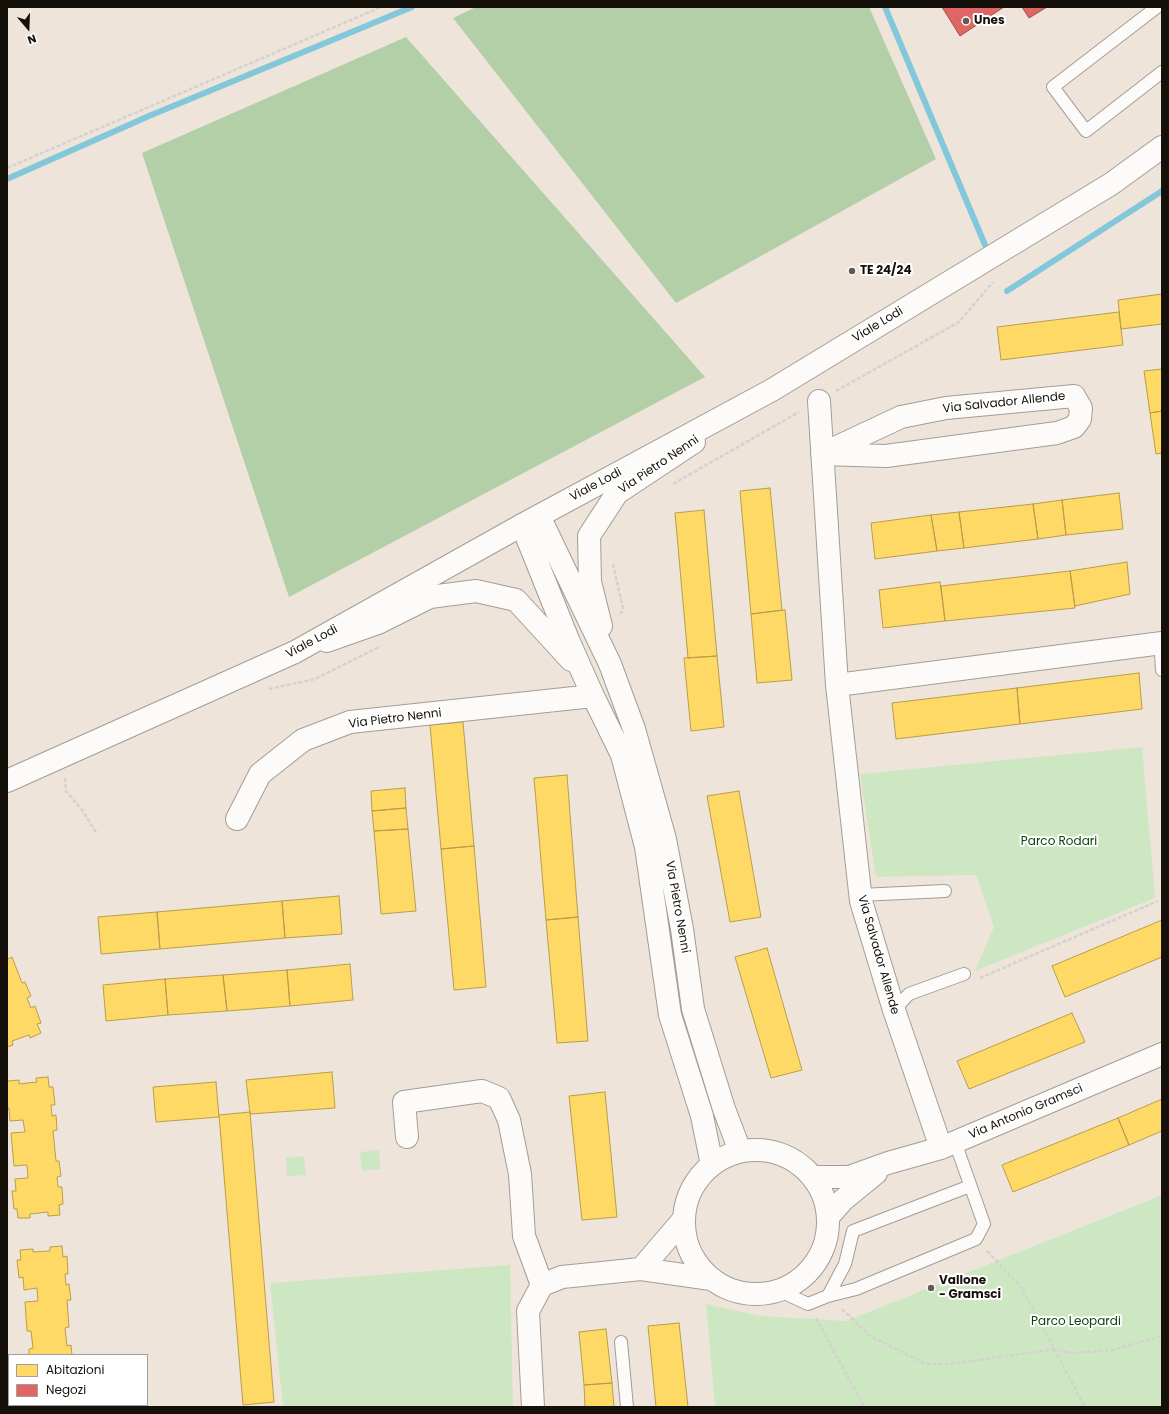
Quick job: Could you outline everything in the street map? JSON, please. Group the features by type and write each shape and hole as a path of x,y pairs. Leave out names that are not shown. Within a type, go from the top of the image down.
{"street":[{"name":"Viale Lodi","path":"7,781 295,652 530,520 772,390 1111,184 1162,147"},
{"name":"Via Pietro Nenni","path":"740,1151 724,1109 693,1009 682,930 664,839 634,730 610,664 590,582 588,536 617,493 772,390"},
{"name":"Via Salvador Allende","path":"1074,396 1081,408 1080,419 1074,427 1057,433 886,456 822,454 901,417 946,408 1074,396"},
{"name":"Via Salvador Allende","path":"818,400 837,685 860,901 894,1010 948,1145"},
{"name":"Via Pietro Nenni","path":"530,520 610,664"},
{"name":"Via Pietro Nenni","path":"530,520 583,672 622,755 646,847 670,1015 702,1116 712,1165"},
{"name":"Via Pietro Nenni","path":"295,652 378,623 430,597 476,591 516,600 583,672"},
{"path":"837,685 1161,648"},
{"name":"Via Pietro Nenni","path":"237,819 260,774 303,740 350,722 593,696"},
{"name":"Via Antonio Gramsci","path":"813,1178 849,1177 888,1163 948,1145 1162,1054"},
{"path":"407,1137 404,1102 482,1091 499,1098 509,1120 520,1174 524,1236 542,1285"},
{"path":"761,1150 780,1154 798,1163 813,1178 823,1196 828,1217 828,1232 824,1247 817,1262 807,1274 794,1284 780,1291 760,1295 740,1293 720,1286 698,1267 689,1252 684,1232 683,1220 688,1195 694,1183 702,1173 712,1165 725,1156 740,1151 761,1150"},
{"name":"Via Antonio Gramsci","path":"828,1217 843,1200 888,1163"},
{"path":"641,1269 683,1220"},
{"path":"534,1407 528,1311 542,1285 562,1277 641,1269 711,1279"}],"lane":[{"path":"1157,7 1053,87 1086,131 1162,72"},
{"path":"1161,648 1162,670"},
{"path":"860,895 945,891"},
{"path":"894,1010 909,994 964,974"},
{"path":"780,1291 808,1304 828,1296 856,1289 976,1239 984,1224 970,1186 948,1145"},
{"path":"828,1296 845,1264 853,1231 970,1186"},
{"path":"621,1342 627,1407"}],"path":[{"path":"7,168 381,7"},
{"path":"61,757 66,791 82,810 96,832"},
{"path":"964,974 973,981 1158,901"},
{"path":"976,1239 1021,1287 1085,1407"},
{"path":"828,1296 870,1336 926,1364 952,1364 1054,1349 1072,1353 1112,1350 1162,1336"},
{"path":"808,1304 864,1407"}],"green space":[{"path":"476,7 869,7 936,159 676,303 453,18"},
{"path":"406,37 705,377 289,597 142,153"},
{"name":"Parco Rodari","path":"1142,747 1155,898 975,971 994,927 976,875 876,877 860,774"},
{"path":"379,1150 380,1169 362,1171 360,1152"},
{"path":"304,1156 306,1175 287,1176 286,1158"},
{"name":"Parco Leopardi","path":"1162,1195 1162,1407 715,1407 706,1304 760,1316 846,1321"},
{"path":"510,1265 513,1406 283,1407 270,1283"}],"building: Abitazioni":[{"path":"1162,294 1162,324 1121,329 1118,300"},
{"path":"1119,312 1123,345 1001,360 997,327"},
{"path":"1162,369 1162,411 1150,413 1144,371"},
{"path":"1162,411 1162,453 1156,454 1150,413"},
{"path":"770,488 782,610 751,614 740,491"},
{"path":"1119,493 1123,529 1066,535 1062,500"},
{"path":"1062,500 1066,535 1038,539 1033,504"},
{"path":"1033,504 1038,539 964,548 959,512"},
{"path":"704,510 717,656 688,658 675,513"},
{"path":"959,512 964,548 937,551 931,515"},
{"path":"931,515 937,551 875,559 871,523"},
{"path":"1127,562 1130,594 1075,606 1070,571"},
{"path":"1070,571 1075,608 945,621 941,586"},
{"path":"940,582 945,621 883,628 879,590"},
{"path":"785,610 792,680 757,683 751,614"},
{"path":"717,656 724,727 691,731 684,658"},
{"path":"1139,673 1142,709 1020,724 1017,688"},
{"path":"1017,688 1020,724 896,739 892,703"},
{"path":"463,722 474,846 441,849 430,725"},
{"path":"567,775 578,917 546,920 534,778"},
{"path":"405,788 406,808 372,811 371,791"},
{"path":"739,791 761,917 730,922 707,796"},
{"path":"406,808 408,829 374,831 372,811"},
{"path":"408,829 416,911 381,914 374,831"},
{"path":"474,846 486,987 454,990 441,849"},
{"path":"339,896 342,934 285,938 282,901"},
{"path":"282,901 285,938 160,949 157,912"},
{"path":"157,912 160,949 101,954 98,917"},
{"path":"578,917 588,1041 557,1043 546,920"},
{"path":"1162,920 1162,957 1065,997 1052,966"},
{"path":"767,948 802,1070 771,1078 735,957"},
{"path":"7,956 8,959 12,957 22,983 25,982 31,996 27,998 31,1008 35,1006 41,1023 37,1024 41,1033 30,1038 29,1035 12,1041 13,1045 7,1047"},
{"path":"350,964 353,1000 290,1006 287,970"},
{"path":"287,970 290,1006 227,1011 223,975"},
{"path":"223,975 227,1011 168,1015 165,979"},
{"path":"165,979 168,1015 106,1021 103,985"},
{"path":"1072,1013 1085,1042 969,1089 957,1061"},
{"path":"332,1072 335,1108 250,1114 246,1080"},
{"path":"48,1077 49,1087 53,1087 55,1105 51,1105 52,1116 56,1115 57,1130 53,1131 56,1161 59,1161 61,1176 57,1177 58,1187 62,1187 63,1204 59,1205 60,1215 48,1216 48,1212 30,1214 30,1218 18,1218 17,1209 14,1209 12,1191 16,1191 15,1179 28,1178 27,1165 14,1166 11,1133 25,1132 23,1120 10,1121 9,1108 7,1109 7,1081 19,1080 19,1084 37,1082 36,1078"},
{"path":"216,1082 219,1117 156,1122 153,1087"},
{"path":"605,1092 617,1217 582,1220 569,1096"},
{"path":"1162,1099 1162,1131 1129,1145 1118,1118"},
{"path":"250,1112 274,1402 243,1405 219,1115"},
{"path":"1118,1118 1129,1145 1013,1192 1002,1165"},
{"path":"62,1246 63,1257 67,1256 68,1274 65,1274 66,1285 69,1284 71,1300 67,1300 69,1327 65,1328 67,1346 71,1345 72,1354 29,1354 29,1349 33,1348 31,1331 27,1331 25,1302 38,1301 37,1288 24,1290 23,1277 19,1278 17,1260 21,1260 20,1250 33,1249 33,1252 50,1251 50,1247"},
{"path":"679,1323 688,1407 656,1407 648,1326"},
{"path":"606,1329 612,1383 584,1385 579,1332"},
{"path":"612,1383 614,1407 585,1407 584,1385"},
{"path":"38,1406 72,1406 72,1407"}],"building: Negozi":[{"name":"Unes","path":"942,7 1004,7 960,36"},
{"name":"Unes","path":"1022,7 1047,7 1029,18"}],"waterway":[{"path":"7,179 149,116 412,7"},
{"path":"885,7 985,245"},
{"path":"1007,291 1162,191"}],"place":[{"name":"Unes","path":"966,21"},
{"name":"TE 24/24","path":"852,271"},
{"name":"Vallone - Gramsci","path":"931,1288"}]}
